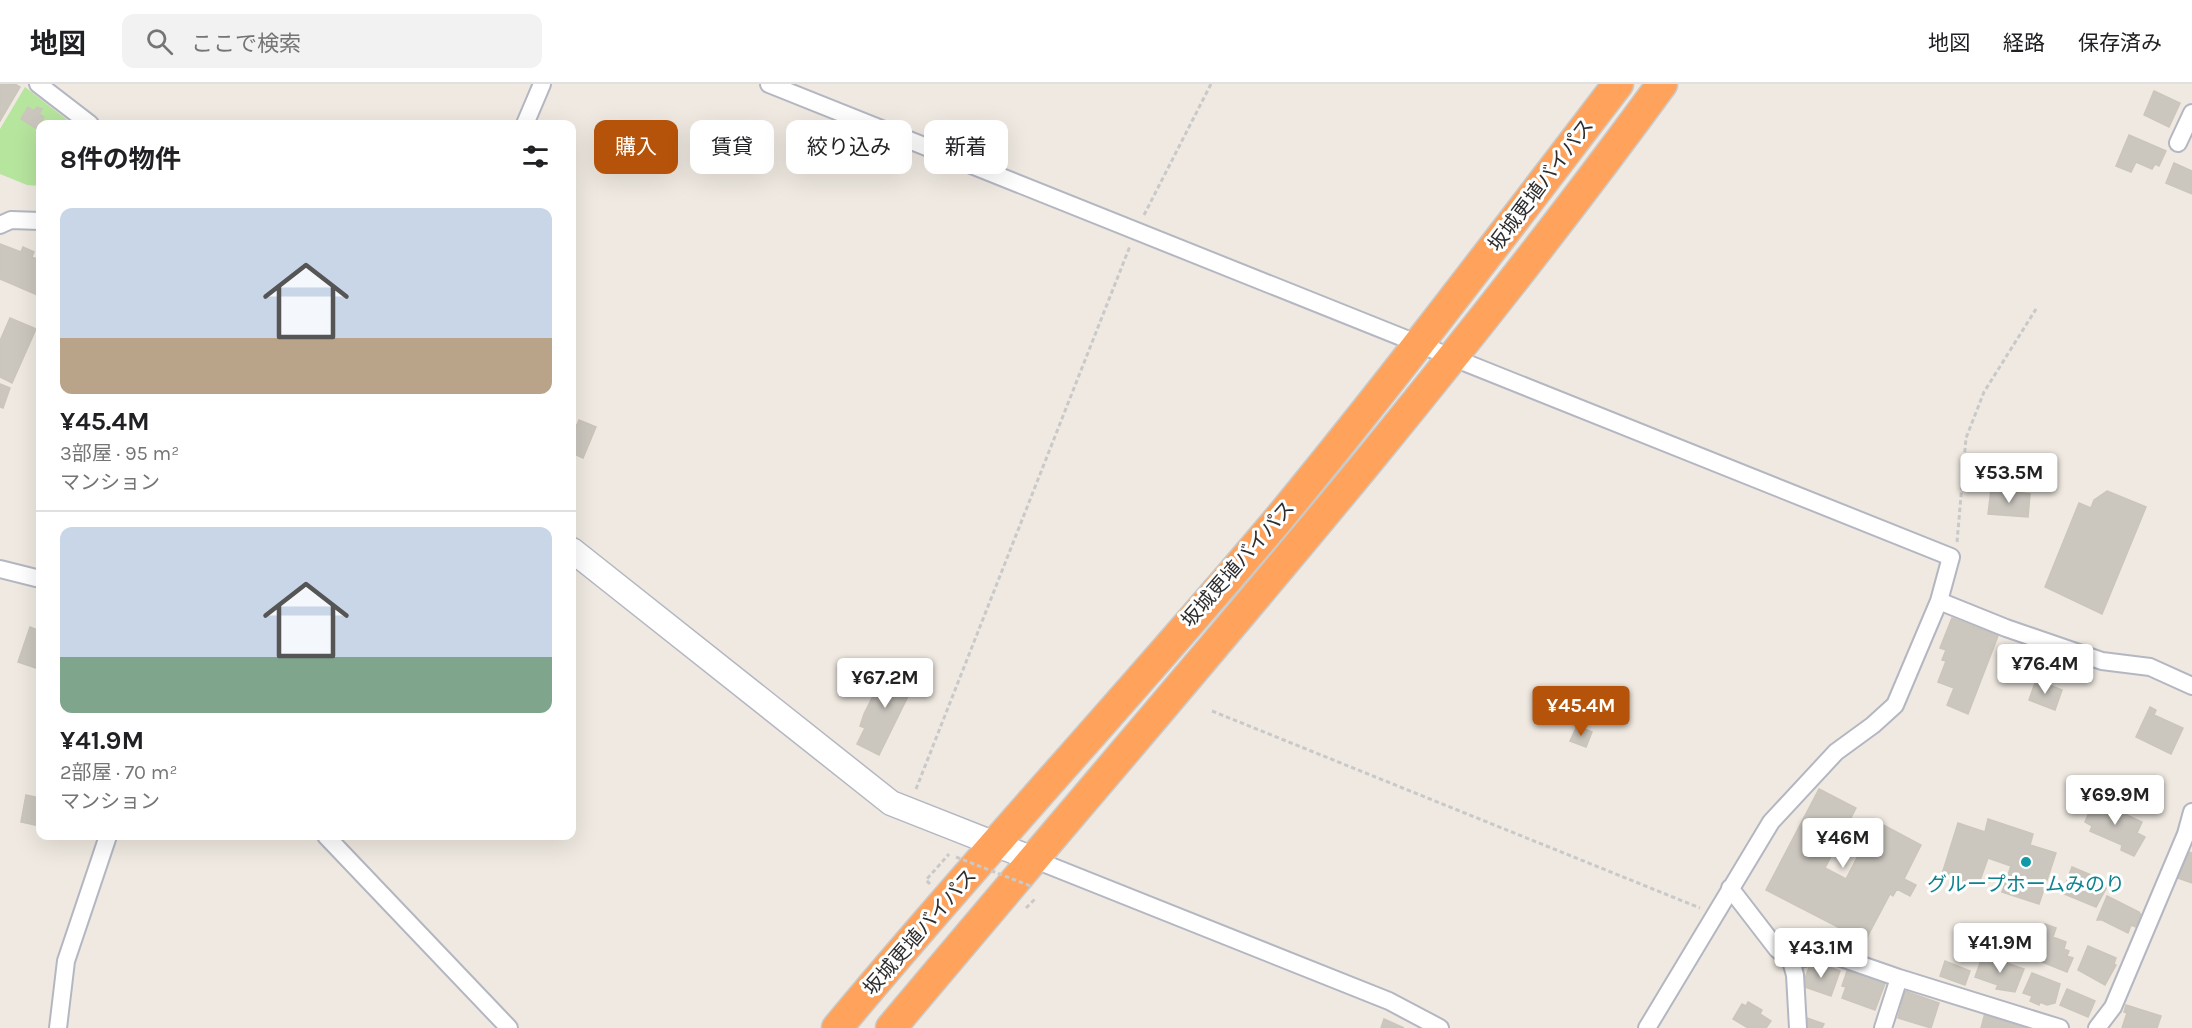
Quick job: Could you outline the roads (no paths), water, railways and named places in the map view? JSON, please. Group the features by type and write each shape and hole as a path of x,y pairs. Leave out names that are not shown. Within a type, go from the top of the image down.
{"highway":[{"name":"坂城更埴バイパス","path":"837,1028 902,950 996,845 1280,516 1420,344 1618,84"},
{"name":"坂城更埴バイパス","path":"891,1028 1033,873 1184,684 1453,359 1662,84"}],"street":[{"path":"38,84 85,120"},
{"path":"527,120 542,84"},
{"path":"769,84 1951,558 1939,601 1895,705 1873,725 1836,752 1793,795 1771,822 1647,1028"},
{"path":"2178,143 2192,113"},
{"path":"0,225 11,220 36,221"},
{"path":"576,553 891,803 996,845 1033,873 1389,1000 1440,1028"},
{"path":"0,569 36,578"},
{"path":"1939,601 2006,628 2102,661 2150,667 2192,686"},
{"path":"2097,1028 2113,1007 2189,835 2192,812"},
{"path":"58,1028 66,962 107,840"},
{"path":"331,840 509,1028"},
{"path":"1730,888 1777,949 1791,962 1795,975 1798,1028"},
{"path":"1791,962 1827,952 1899,978 2060,1028"},
{"path":"1883,1028 1899,978"}],"place":[{"name":"グループホームみのり","path":"2026,862"}]}
